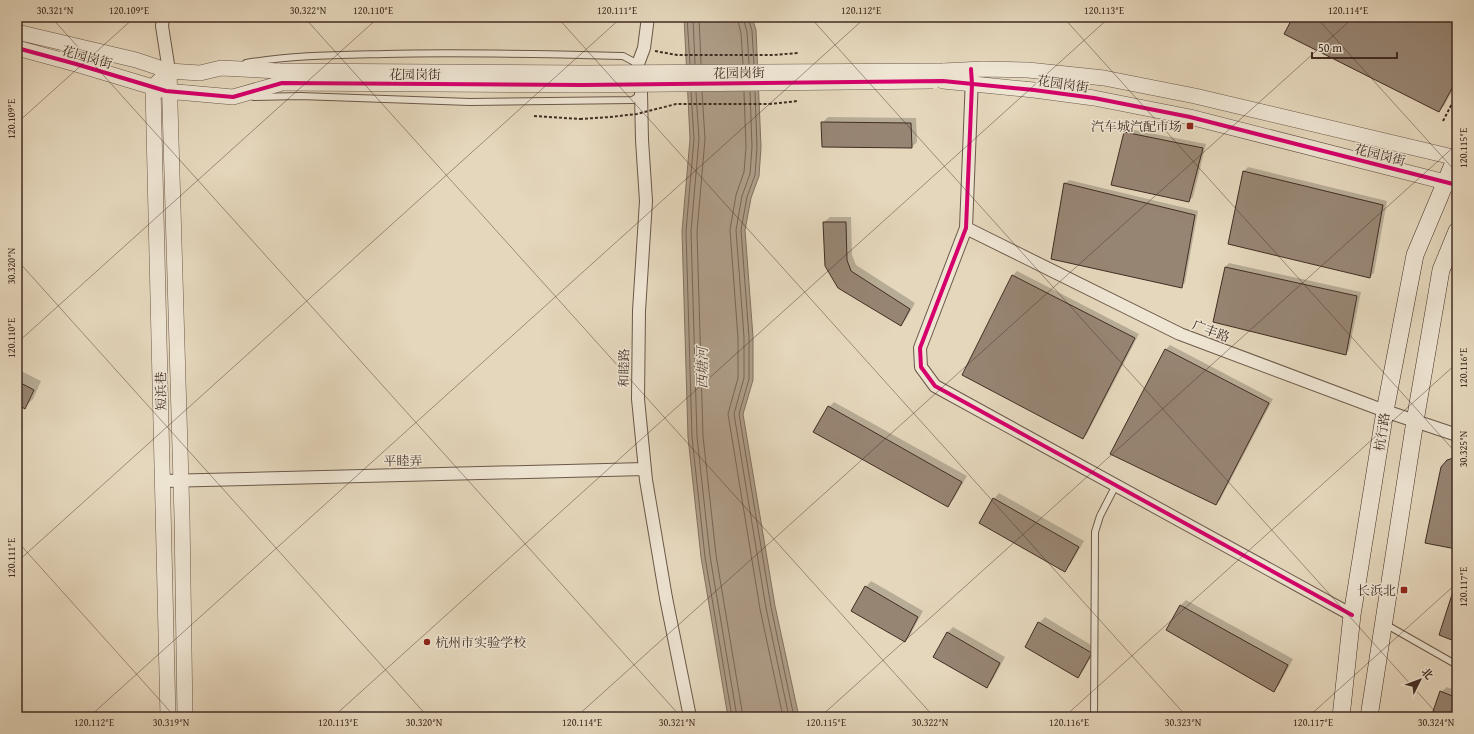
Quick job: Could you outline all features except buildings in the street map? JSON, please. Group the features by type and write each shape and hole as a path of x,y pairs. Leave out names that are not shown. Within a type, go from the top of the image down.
{"main road":[{"name":"杭行路","path":"1341,717 1352,615 1385,411 1415,255 1451,184 1457,157"},
{"path":"1369,717 1415,421 1441,270 1457,231"}],"street":[{"name":"短浜巷","path":"163,17 162,26 169,71 170,91 181,480 185,717"},
{"name":"和睦路","path":"648,17 644,48 638,64 641,93 646,201 639,311 638,399 645,469 666,598 690,717"},
{"name":"花园岗街","path":"17,32 136,60 169,71 200,72 220,68 281,77 590,85 943,76 972,77 1028,70 1104,78 1195,96 1457,157"},
{"name":"花园岗街","path":"17,48 170,91 233,97 281,77"},
{"path":"153,87 169,71"},
{"name":"花园岗街","path":"972,77 1034,90 1094,98 1190,117 1451,184"},
{"path":"972,77 966,228 920,348 921,368 935,386 1352,615"},
{"name":"短浜巷","path":"153,87 168,717"},
{"name":"广丰路","path":"966,228 1180,334 1385,411 1457,435"},
{"name":"平睦弄","path":"163,480 645,469"}],"lane":[{"path":"220,68 263,60 313,55 444,52 623,56 638,64"},
{"path":"233,97 300,96 470,102 633,100 641,93"},
{"path":"1094,717 1095,532 1100,516 1116,485"},
{"path":"1383,623 1457,665"}],"path":[{"path":"644,48 677,56 773,55 799,53"},
{"path":"1443,121 1457,94"},
{"path":"534,116 580,119 637,114 676,104 770,104 798,101"}],"water":[{"name":"西塘河","path":"684,17 752,17 756,30 761,147 759,176 751,198 745,230 753,337 753,380 743,414 775,606 799,717 728,717 701,557 688,437 682,231 690,139"}],"cycle path":[{"path":"17,48 166,91 233,97 282,83 582,85 943,81 1034,90 1094,98 1190,117 1457,185"},
{"path":"971,69 972,84 966,228 920,348 921,367 935,386 1352,615"}],"place":[{"name":"汽车城汽配市场","path":"1190,126"},
{"name":"长浜北","path":"1404,590"},
{"name":"杭州市实验学校","path":"427,642"}]}
